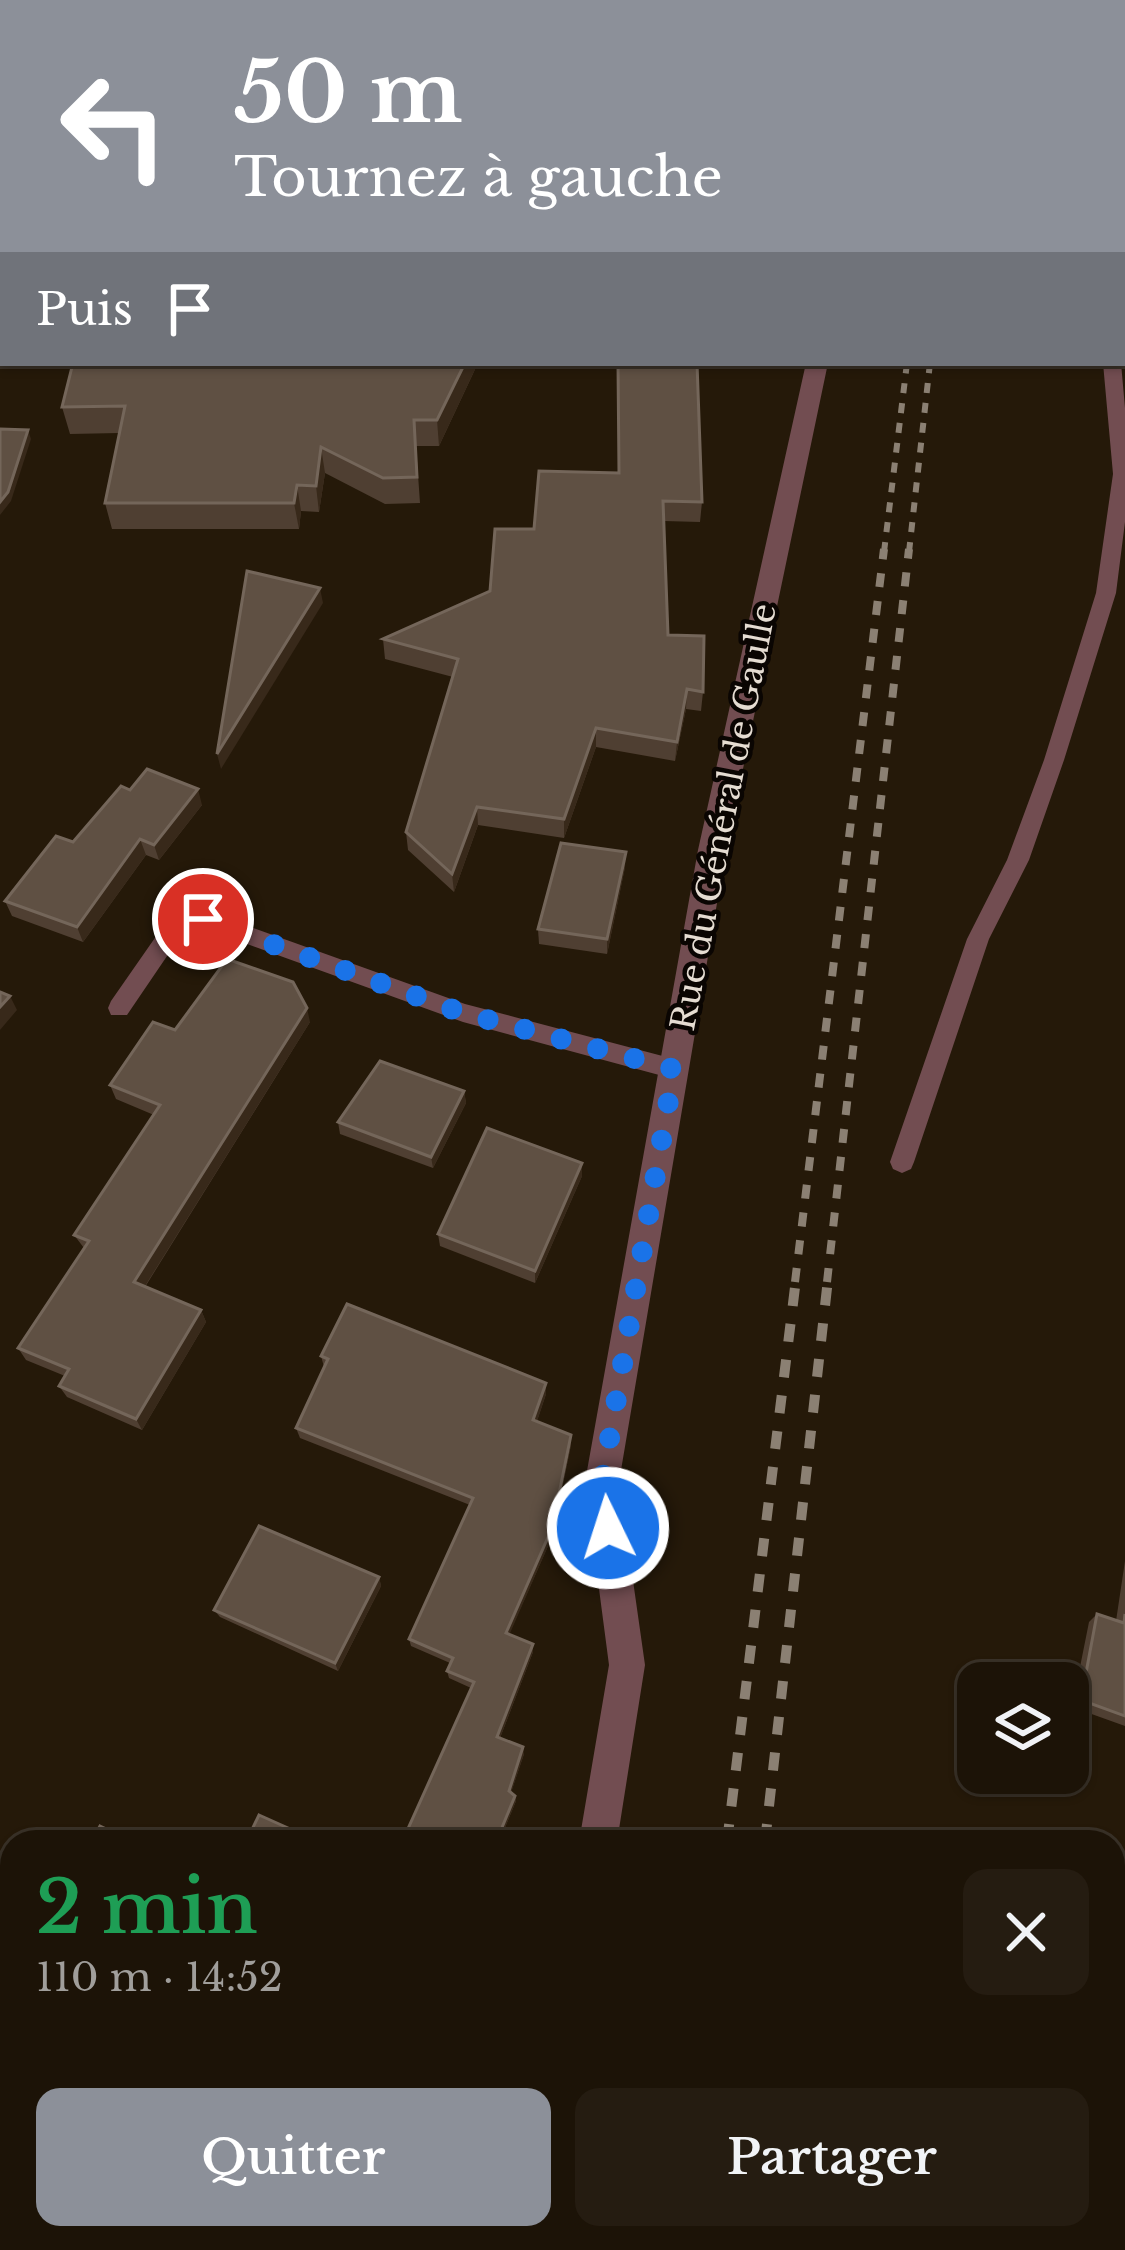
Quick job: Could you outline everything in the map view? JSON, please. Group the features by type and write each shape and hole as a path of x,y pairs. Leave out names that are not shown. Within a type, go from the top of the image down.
{"street":[{"name":"Rue du Général de Gaulle","path":"600,1830 627,1665 602,1482 712,850 817,366"}],"lane":[{"path":"902,1162 978,939 1018,860 1040,800 1106,593 1122,474 1112,366"},
{"path":"119,1009 174,928 203,919 463,1013 674,1069"}],"building":[{"path":"72,366 464,366 437,420 414,420 417,477 383,478 321,447 316,486 297,485 294,503 105,503 125,406 62,407"},
{"path":"618,366 697,366 702,502 663,501 668,635 704,636 703,692 687,689 677,742 596,728 564,819 477,807 452,874 406,832 458,659 383,639 490,591 495,529 534,529 539,471 619,473"},
{"path":"0,429 28,430 8,492 0,502"},
{"path":"247,571 320,588 217,754"},
{"path":"147,769 198,789 154,845 140,839 77,927 5,901 56,836 73,842 121,786 130,790"},
{"path":"561,843 626,852 607,939 538,929"},
{"path":"227,959 293,982 307,1008 134,1282 201,1310 136,1419 59,1386 69,1369 18,1348 89,1241 74,1235 160,1105 110,1085 153,1022 175,1030"},
{"path":"380,1061 464,1091 431,1157 338,1122"},
{"path":"487,1128 582,1163 535,1271 438,1234"},
{"path":"347,1304 546,1383 533,1420 571,1435 552,1528 506,1633 533,1644 497,1737 523,1747 509,1791 515,1796 501,1830 407,1830 474,1682 447,1671 453,1658 409,1639 473,1498 296,1428 328,1359 321,1356"},
{"path":"259,1526 379,1577 335,1663 214,1610"},
{"path":"1097,1614 1124,1623 1125,1614 1125,1716 1089,1703 1088,1662"},
{"path":"259,1815 292,1830 252,1830"}],"railway":[{"path":"884,552 907,366"},
{"path":"909,552 930,366"},
{"path":"795,1282 884,549"},
{"path":"827,1282 909,549"},
{"path":"728,1830 796,1279"},
{"path":"766,1830 828,1279"}],"route":[{"path":"203,919 463,1013 674,1069 602,1482 608,1528"}]}
